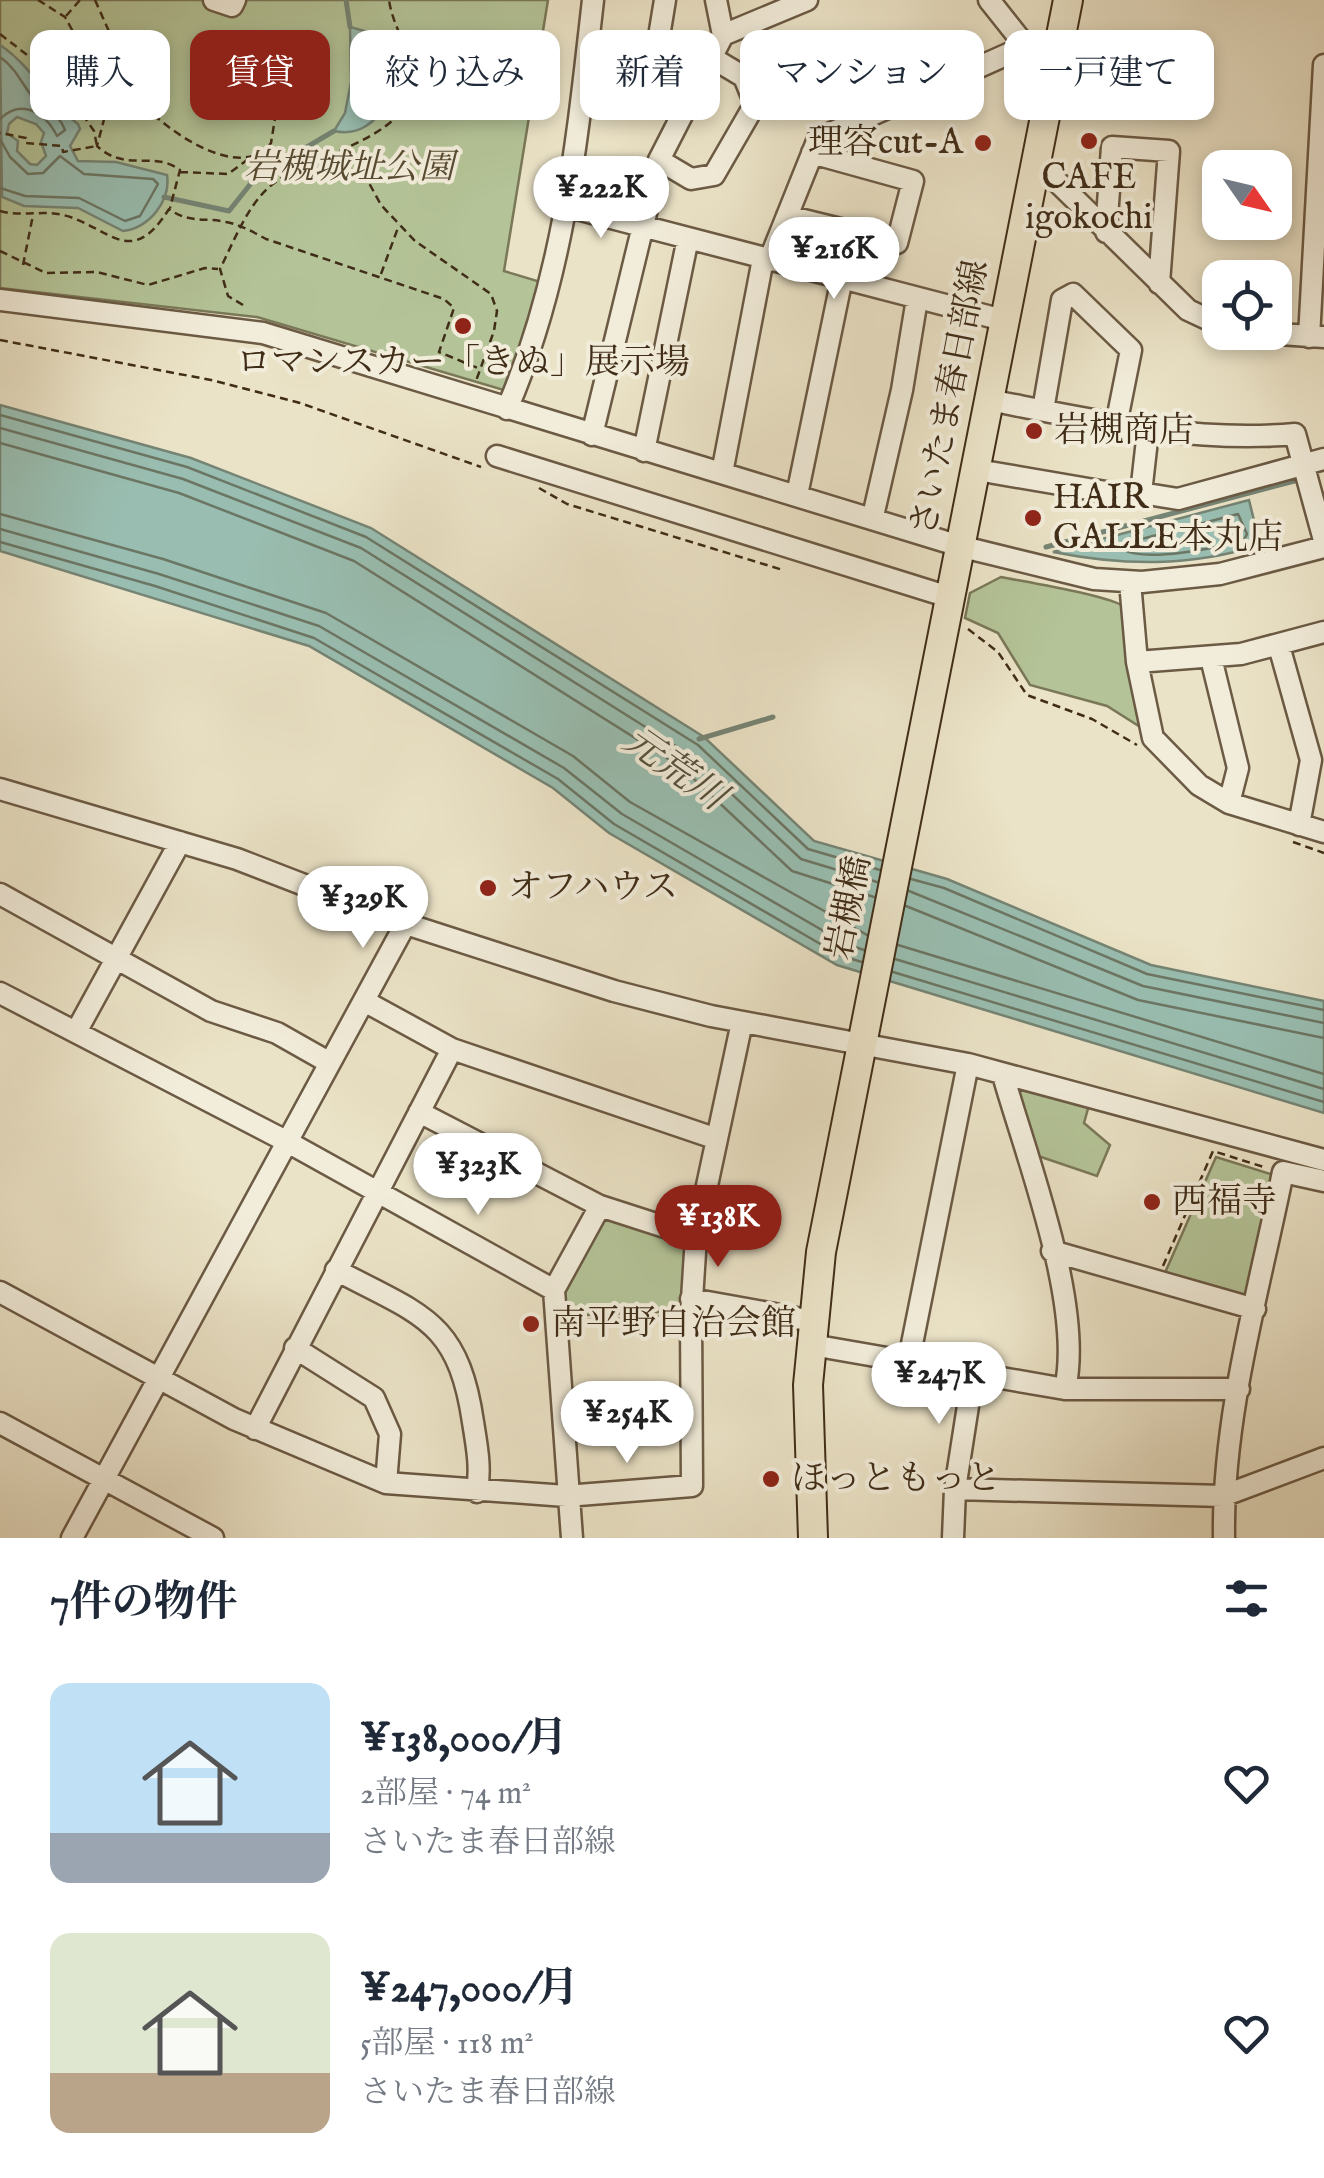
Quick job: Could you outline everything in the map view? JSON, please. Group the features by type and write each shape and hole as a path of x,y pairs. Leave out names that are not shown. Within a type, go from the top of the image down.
{"main road":[{"name":"さいたま春日部線","path":"1061,30 1068,0"},
{"name":"さいたま春日部線","path":"908,809 1043,120"},
{"name":"岩槻橋","path":"865,1032 908,809"},
{"path":"813,1538 808,1385 812,1333 821,1252 865,1032"}],"street":[{"path":"214,0 232,6 235,0"},
{"path":"508,409 542,313 569,207 594,0"},
{"path":"660,30 664,0"},
{"path":"714,0 723,35"},
{"path":"720,42 723,35 772,7 807,0"},
{"path":"989,0 1013,30"},
{"path":"722,472 766,260 818,139 1004,56"},
{"path":"1292,335 1317,337 1324,65"},
{"path":"658,160 691,179 714,175 755,104 744,77 720,70"},
{"path":"592,436 646,227 658,160 680,120"},
{"path":"1106,232 1112,147 1168,151 1159,283"},
{"path":"787,216 897,243 913,181 812,154"},
{"path":"1036,161 1159,283 1188,310 1202,317"},
{"path":"569,207 1003,320"},
{"path":"644,450 688,238"},
{"path":"798,495 842,278"},
{"path":"1042,410 1062,300 1073,294 1131,350 1116,424"},
{"path":"873,516 902,390 916,299"},
{"path":"0,300 257,332 592,436 1058,572 1130,582 1220,574 1324,548"},
{"path":"990,400 1148,432 1230,440 1295,434 1310,470 1324,540"},
{"path":"1141,493 1148,432"},
{"path":"493,463 947,606"},
{"path":"976,470 1135,497 1141,493 1178,498 1310,470"},
{"path":"1130,582 1137,662 1153,738 1199,784 1229,803 1294,833 1324,832"},
{"path":"1137,662 1211,658 1279,646 1324,632"},
{"path":"1279,646 1311,760 1294,833"},
{"path":"1211,658 1238,768 1229,803"},
{"path":"0,790 180,842 406,924 614,991 742,1022 865,1032 1003,1075 1324,1160"},
{"path":"76,1032 180,842"},
{"path":"0,894 211,1011 276,1033 330,1063"},
{"path":"72,1538 284,1140 366,1002 406,924"},
{"path":"0,993 378,1190 554,1290"},
{"path":"366,1002 452,1049 717,1138"},
{"path":"0,1292 255,1429 386,1483 566,1496 692,1486 691,1307 696,1237 742,1022"},
{"path":"255,1429 452,1049"},
{"path":"909,1359 968,1064"},
{"path":"1003,1075 1070,1318 1071,1366 1066,1389"},
{"path":"419,1112 600,1206 696,1237"},
{"path":"1224,1538 1223,1496 1239,1390 1283,1172 1324,1182"},
{"path":"572,1538 554,1290 600,1206"},
{"path":"1052,1251 1255,1310"},
{"path":"336,1270 420,1315 450,1341 468,1386 481,1469 477,1492"},
{"path":"691,1307 973,1374 1066,1389 1239,1390"},
{"path":"296,1348 374,1398 390,1434 386,1483"},
{"path":"954,1538 955,1488 973,1374"},
{"path":"0,1422 212,1538"},
{"path":"955,1488 1223,1496 1324,1458"}],"path":[{"path":"38,0 66,17 72,30"},
{"path":"66,17 80,0"},
{"path":"95,0 109,30"},
{"path":"243,306 228,296 220,269 266,189 321,156 350,148 389,121 412,87 410,58 389,0"},
{"path":"0,34 31,58 48,84 74,102 94,131 97,146"},
{"path":"97,146 104,120"},
{"path":"160,120 209,151 248,160"},
{"path":"0,133 26,138 26,142 62,146 63,152 97,146 130,163 162,161 180,172 228,174 271,143 275,120"},
{"path":"350,148 364,180 399,224 429,254 491,294 497,311 471,396"},
{"path":"0,211 67,216 95,233 134,241 150,234 170,208 176,198 180,172"},
{"path":"170,208 192,221 223,220 266,239 433,294 454,308 439,352 480,369"},
{"path":"24,265 33,214"},
{"path":"380,277 399,224"},
{"path":"0,250 24,265 46,272 97,272 148,285 205,268 220,269"},
{"path":"0,340 211,380 300,403 493,463"},
{"path":"529,481 567,504 783,570"},
{"path":"947,606 998,652 1026,695 1117,731 1148,755"},
{"path":"1294,833 1324,852"},
{"path":"1157,1281 1213,1151 1283,1172"},
{"path":"556,1322 691,1307"}],"green space":[{"name":"岩槻城址公園","path":"0,0 548,0 543,30 350,30 350,120 529,120 504,271 544,283 507,391 257,317 0,288"},
{"path":"1001,577 1087,594 1126,608 1145,730 1107,706 1030,685 998,633 965,618 970,593"},
{"path":"1021,1084 1089,1105 1084,1123 1110,1145 1097,1176 1038,1156 1015,1094"},
{"path":"1216,1157 1277,1176 1253,1293 1245,1297 1164,1275"},
{"path":"611,1218 683,1240 692,1252 684,1311 564,1316 565,1288 602,1222"}],"water":[{"path":"0,45 30,73 30,120 74,120 78,124 80,129 70,146 78,161 116,162 167,175 162,203 149,219 133,229 123,231 78,208 24,206 2,197","holes":["17,117 36,124 44,133 41,142 46,156 37,165 30,164 17,151 18,141 7,133 9,124"]},
{"path":"350,87 350,120 373,120 351,132 334,131 345,113"},
{"name":"元荒川","path":"0,405 191,458 371,528 704,737 814,841 947,879 1151,965 1324,1001 1324,1113 837,965 609,833 553,788 309,646 0,551"},
{"path":"1249,500 1260,545 1234,552 1182,561 1131,562 1053,552"}],"waterway":[{"path":"346,0 350,27"},
{"path":"164,197 229,211 256,177 334,131"},
{"path":"1046,547 1302,479"},
{"name":"元荒川","path":"699,739 773,717"}],"place":[{"name":"CAFE igokochi","path":"1089,141"},
{"name":"理容cut-A","path":"983,143"},
{"name":"ロマンスカー「きぬ」展示場","path":"463,326"},
{"name":"岩槻商店","path":"1034,431"},
{"name":"HAIR GALLE本丸店","path":"1033,518"},
{"name":"オフハウス","path":"488,888"},
{"name":"西福寺","path":"1152,1202"},
{"name":"南平野自治会館","path":"531,1324"},
{"name":"ほっともっと","path":"771,1479"}]}
